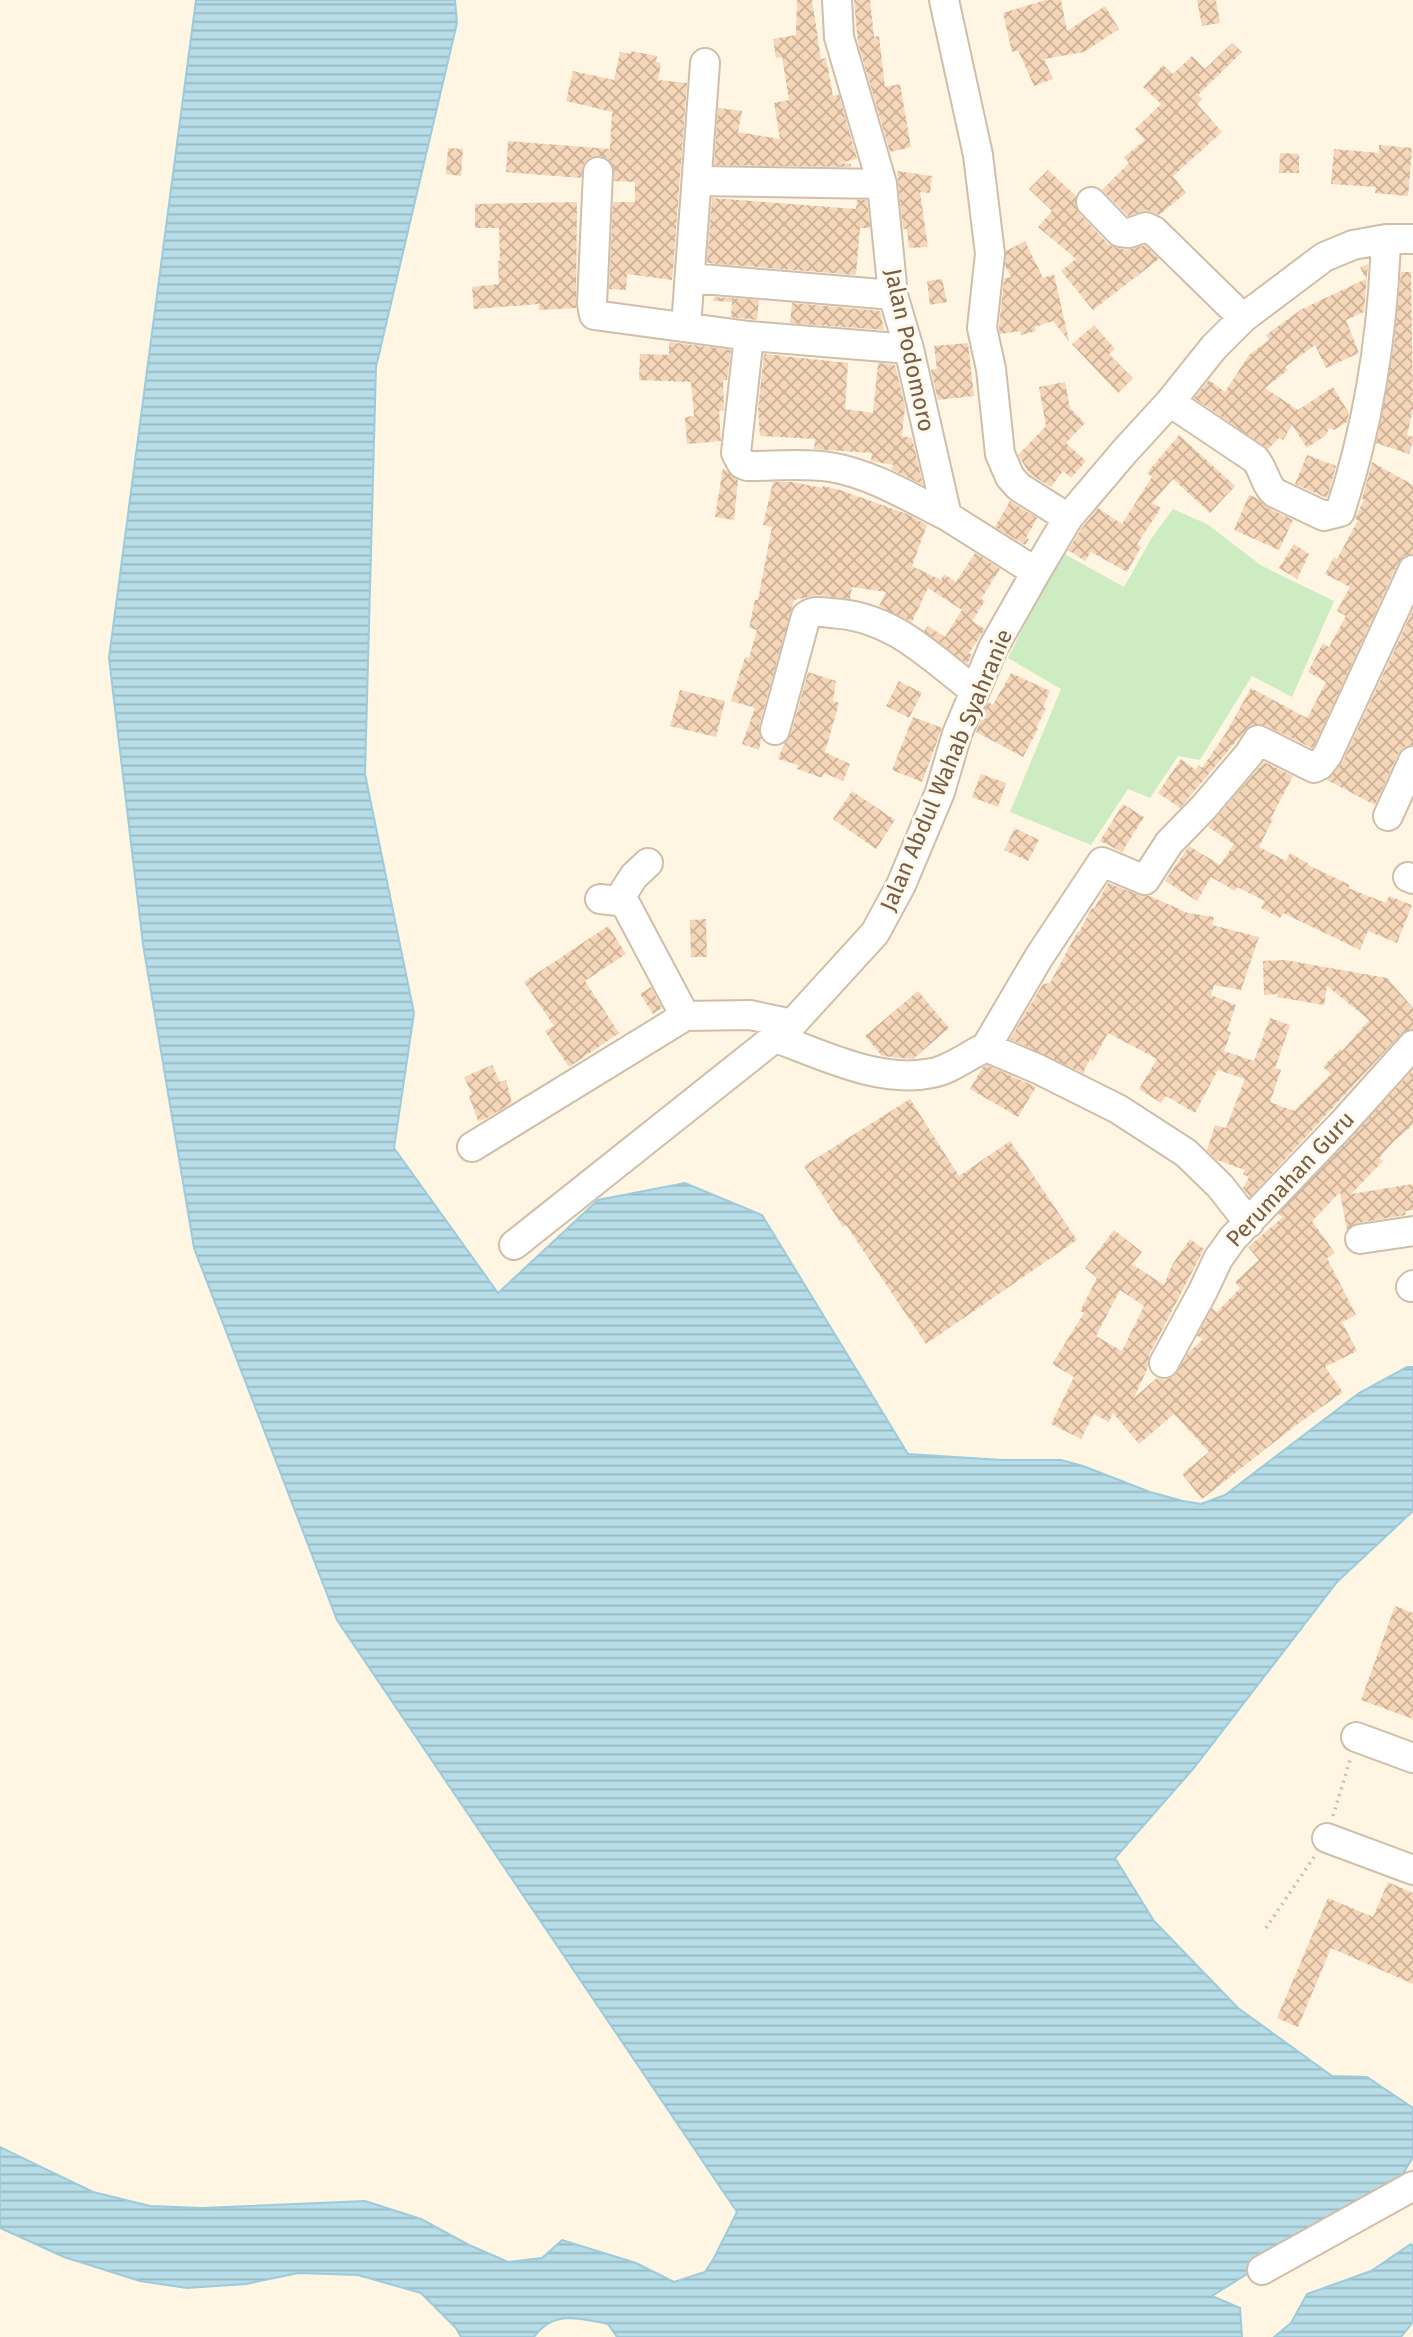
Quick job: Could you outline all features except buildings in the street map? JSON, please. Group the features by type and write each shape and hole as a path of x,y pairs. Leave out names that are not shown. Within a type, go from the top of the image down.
{"street":[{"name":"Jalan Podomoro","path":"837,0 839,37 882,184 893,295 909,349 947,516"},
{"path":"944,0 978,155 990,254 982,328 991,369 1000,454 1010,477 1019,488 1068,518"},
{"path":"687,327 705,63"},
{"path":"598,172 592,312 597,316 750,336 909,349"},
{"path":"697,181 882,184"},
{"path":"1091,202 1120,232 1129,233 1146,227 1154,231 1243,318"},
{"path":"1170,402 1255,458 1262,466 1270,489 1275,493 1324,516 1340,512 1354,472 1368,409 1385,292 1399,239"},
{"name":"Jalan Abdul Wahab Syahranie","path":"514,1245 784,1031 875,933 901,885 935,804 957,734 993,648 1035,572 1068,518 1170,402 1214,347 1243,318 1324,257 1353,245 1399,239"},
{"path":"690,278 893,295"},
{"path":"750,336 736,453 742,464 827,467 876,481 947,516 1035,572"},
{"path":"472,1147 685,1016 750,1015 846,1063 899,1075 934,1073 986,1047 1039,957 1102,862 1145,880 1170,842 1204,807 1258,740 1314,768 1320,765 1328,754 1413,570"},
{"path":"775,730 806,617 813,612 838,613 874,620 896,629 975,691"},
{"path":"1388,816 1413,761"},
{"path":"648,863 609,900 626,905 685,1016"},
{"name":"Perumahan Guru","path":"1164,1363 1218,1259 1233,1238 1413,1045"},
{"path":"986,1047 1038,1069 1118,1109 1186,1153 1220,1186 1248,1223"},
{"path":"1360,1239 1413,1231"},
{"path":"1356,1737 1413,1758"},
{"path":"1327,1838 1413,1870"},
{"path":"1262,2270 1413,2186"}],"path":[{"path":"1266,1928 1327,1838 1356,1737"}],"green space":[{"path":"1173,509 1207,524 1262,566 1334,601 1292,697 1252,676 1200,760 1178,756 1150,798 1128,789 1091,845 1010,812 1061,689 1008,658 1061,552 1124,587 1151,539"}],"water":[{"path":"196,0 455,0 457,23 376,367 365,774 414,1013 394,1148 498,1293 598,1200 685,1183 762,1215 908,1454 1002,1460 1061,1460 1150,1492 1201,1504 1225,1495 1359,1393 1407,1367 1413,1367 1413,1511 1337,1582 1193,1769 1115,1858 1154,1921 1238,2008 1332,2076 1367,2077 1413,2108 1413,2157 1401,2177 1212,2296 1240,2308 1242,2337 617,2337 608,2324 568,2318 550,2323 534,2337 461,2337 456,2328 421,2293 358,2275 298,2273 246,2284 187,2288 140,2281 64,2257 0,2228 0,2147 93,2192 150,2206 202,2208 365,2201 421,2219 508,2262 542,2258 562,2240 636,2263 674,2282 705,2272 737,2212 337,1620 194,1248 143,944 109,658"},
{"path":"1411,2244 1413,2322 1401,2337 1274,2337 1291,2323 1307,2294 1371,2271"}]}
